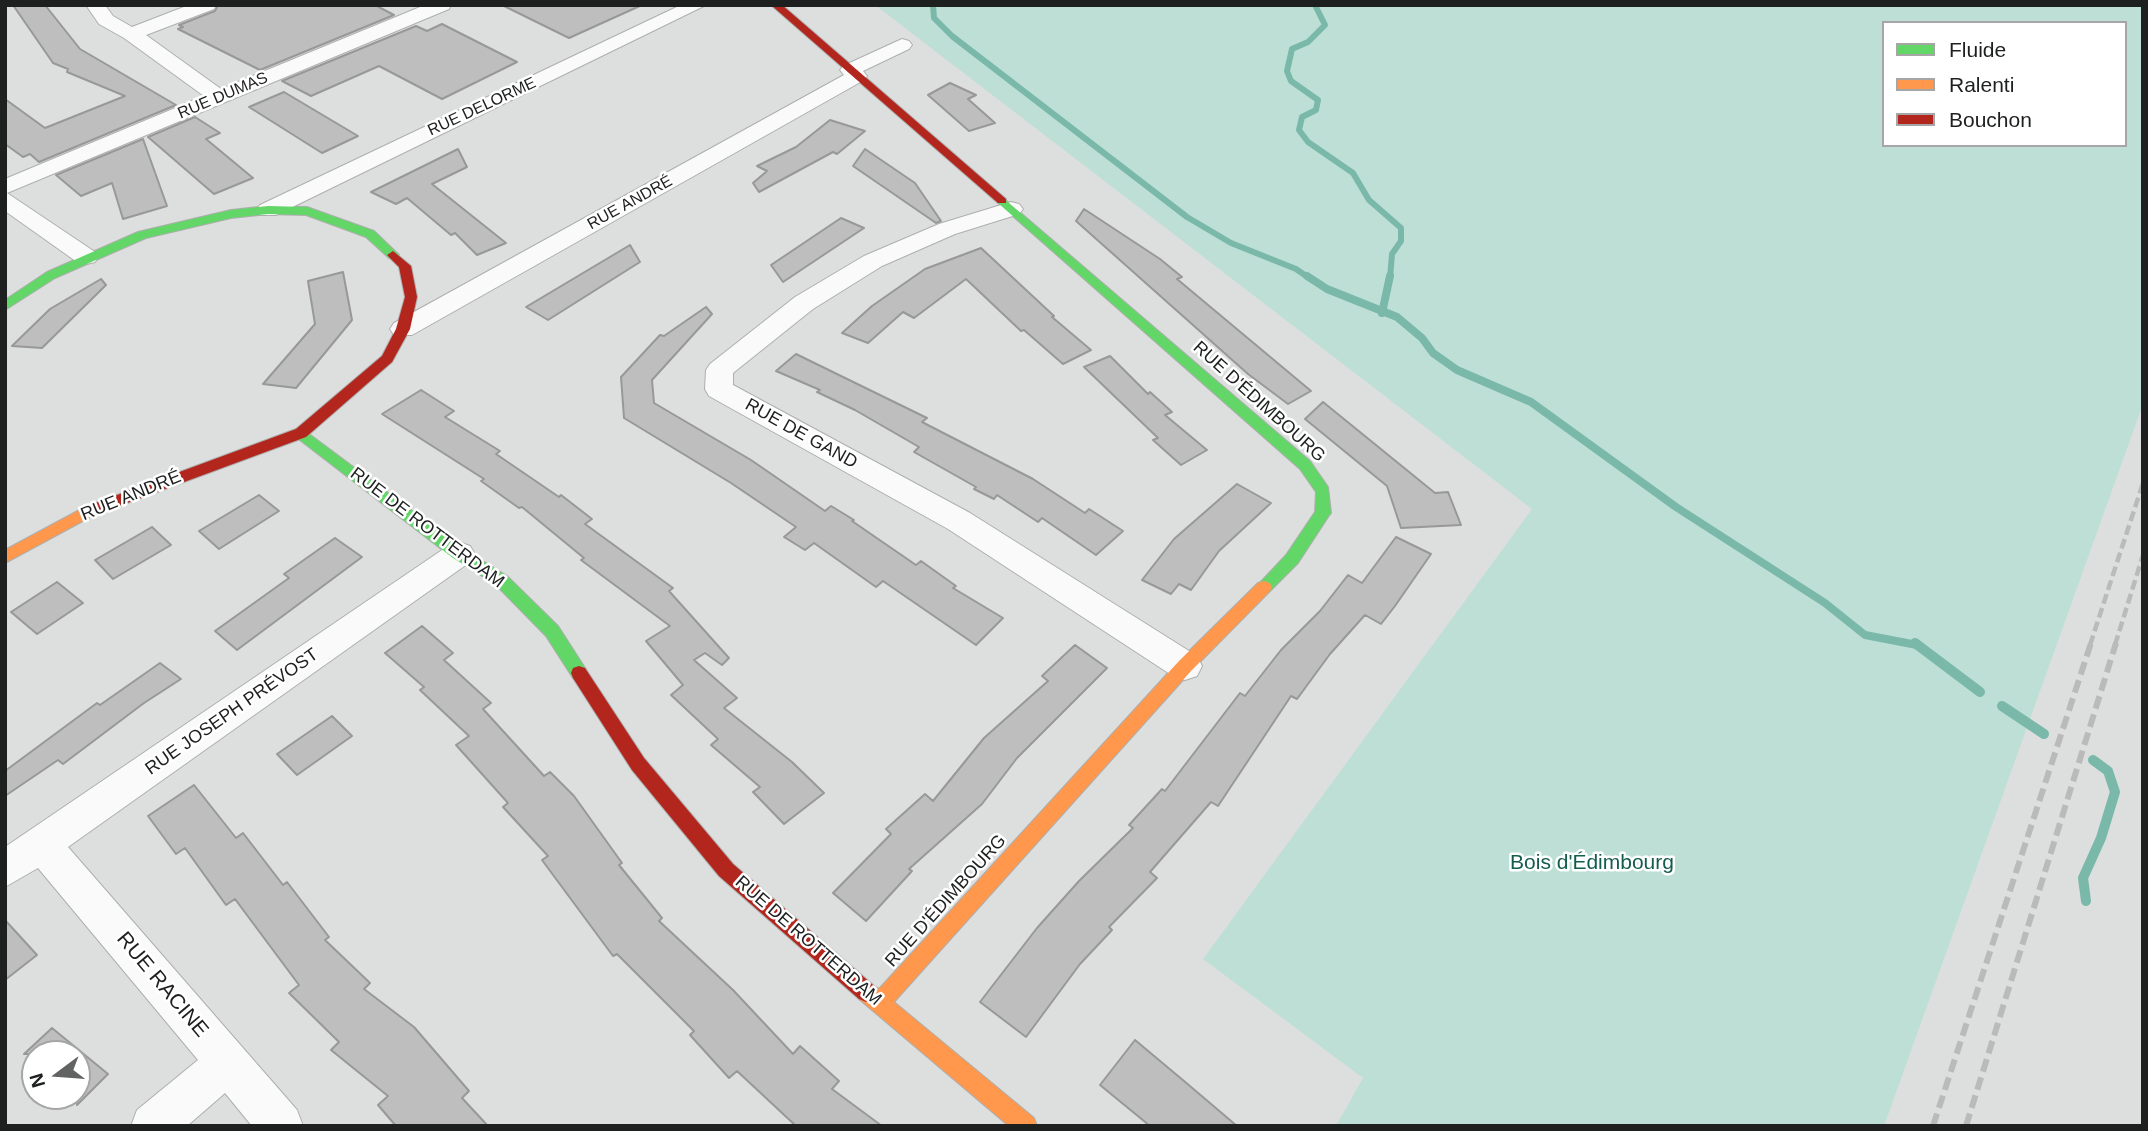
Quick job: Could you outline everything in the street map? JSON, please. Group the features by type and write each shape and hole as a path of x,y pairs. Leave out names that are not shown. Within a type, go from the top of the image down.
{"street":[{"path":"94,5 106,20 131,34 220,98"},
{"path":"131,34 207,5"},
{"name":"RUE DUMAS","path":"5,187 442,5"},
{"name":"RUE DELORME","path":"268,209 697,5"},
{"name":"RUE D'ÉDIMBOURG","path":"776,5 1305,465 1324,491 1323,513 1292,559 1185,666 879,1004"},
{"name":"RUE ANDRÉ","path":"402,329 902,45"},
{"path":"5,200 86,257"},
{"path":"5,306 51,275 86,257 142,236 231,215 268,209 307,211 370,234 405,265 411,298 402,329 387,359 301,433"},
{"name":"RUE DE GAND","path":"1011,209 947,229 873,261 804,303 720,370 719,389 959,521 1185,666"},
{"name":"RUE ANDRÉ","path":"5,557 79,515 301,433"},
{"name":"RUE DE ROTTERDAM","path":"301,433 459,554 501,580 552,631 638,764 726,870 879,1004 1026,1126"},
{"name":"RUE JOSEPH PRÉVOST","path":"5,869 459,554"},
{"name":"RUE RACINE","path":"42,844 281,1126"},
{"path":"153,1126 228,1062"}],"green space":[{"name":"Bois d'Édimbourg","path":"875,5 2143,5 2143,404 1884,1126 1336,1126 1363,1078 1203,959 1532,509"}],"building":[{"path":"13,5 45,5 80,49 176,105 39,162 30,154 23,157 5,144 5,99 45,128 125,96 67,72 68,69 53,63"},
{"path":"218,5 375,5 394,15 260,70 178,29 183,27 179,25 215,11"},
{"path":"502,5 642,5 569,38"},
{"path":"442,24 517,62 442,99 379,66 311,96 282,81 416,26 427,31"},
{"path":"950,83 976,95 968,99 995,123 969,131 928,95"},
{"path":"284,92 358,136 322,153 249,107"},
{"path":"195,117 220,133 206,139 253,178 214,194 148,137"},
{"path":"830,120 865,131 837,154 833,152 759,192 753,183 767,171 757,166 796,147"},
{"path":"143,139 167,206 123,219 112,183 81,196 56,175"},
{"path":"458,149 467,167 432,184 506,243 477,255 455,233 451,235 407,198 396,204 371,192"},
{"path":"865,149 915,183 941,221 936,223 853,166"},
{"path":"1084,209 1160,259 1182,277 1177,279 1311,391 1288,404 1248,374 1076,221"},
{"path":"841,218 864,228 783,282 771,265"},
{"path":"630,245 640,262 548,320 526,307"},
{"path":"981,248 1054,316 1052,317 1091,350 1063,364 1024,330 1021,331 966,279 914,318 903,312 868,343 842,333 872,306 925,269"},
{"path":"343,272 352,320 296,388 263,384 315,324 308,281"},
{"path":"101,279 106,285 42,348 12,346 50,309"},
{"path":"706,307 712,314 652,380 654,403 751,460 825,511 831,506 854,520 852,521 916,565 921,561 956,586 953,588 1003,618 976,645 883,581 876,587 814,543 805,550 784,537 796,527 731,483 624,418 621,377 660,335 664,336"},
{"path":"796,354 927,418 922,422 1033,479 1085,513 1089,509 1123,531 1096,555 1042,518 1038,522 997,495 994,499 974,489 976,487 914,452 919,447 855,410 817,392 820,390 776,371"},
{"path":"1110,356 1148,394 1150,392 1172,412 1165,415 1207,450 1181,465 1153,440 1158,438 1084,367"},
{"path":"421,390 454,411 445,417 500,451 496,454 559,497 561,495 592,519 585,524 673,588 669,591 729,658 722,665 705,653 694,660 737,698 724,708 792,762 824,793 784,824 753,792 760,787 711,745 718,739 671,695 683,685 646,641 670,626 581,560 584,558 522,507 519,508 481,481 484,479 382,414"},
{"path":"1323,402 1435,493 1448,492 1461,525 1401,528 1387,486 1305,419"},
{"path":"1237,484 1271,503 1219,551 1191,590 1179,584 1171,594 1142,580 1174,539"},
{"path":"259,495 279,511 219,549 199,531"},
{"path":"152,527 171,545 113,579 95,560"},
{"path":"1396,537 1431,554 1395,606 1381,624 1365,615 1330,654 1297,699 1291,696 1218,806 1211,802 1150,872 1157,878 1109,927 1112,930 1080,964 1026,1037 980,1002 1037,928 1079,881 1133,828 1129,825 1162,789 1165,791 1240,693 1245,696 1281,650 1320,611 1348,575 1362,583"},
{"path":"335,538 362,557 237,650 215,631 289,578 284,574"},
{"path":"57,582 83,603 37,634 11,612"},
{"path":"422,626 453,653 444,660 491,703 483,709 544,776 550,772 574,796 622,863 619,865 662,918 659,921 733,990 793,1054 800,1046 839,1081 832,1089 882,1126 796,1126 737,1071 729,1078 690,1035 694,1031 617,954 613,956 542,860 548,856 503,807 508,803 456,745 469,736 420,690 424,687 385,653"},
{"path":"1075,645 1107,668 1017,758 982,804 909,869 912,871 866,921 833,893 891,834 886,829 925,794 933,801 984,738 1048,681 1042,676"},
{"path":"160,663 181,679 144,703 63,764 58,760 5,796 5,771 97,703 100,705"},
{"path":"332,716 352,736 297,775 277,754"},
{"path":"194,785 236,838 243,833 283,885 287,882 329,937 325,940 370,983 364,989 414,1027 469,1091 462,1098 488,1126 396,1126 378,1105 388,1096 331,1050 339,1042 289,993 299,985 235,899 226,905 185,848 176,854 148,816"},
{"path":"5,920 37,955 5,980"},
{"path":"52,1028 67,1040 39,1040"},
{"path":"1135,1040 1237,1126 1150,1126 1100,1085"},
{"path":"91,1060 108,1074 91,1091"}],"waterway":[{"path":"933,5 934,18 952,36 1187,217 1231,243 1296,269 1309,278"},
{"path":"1315,5 1325,25 1308,42 1292,49 1287,71 1291,81 1318,100 1316,110 1302,117 1299,130 1308,142 1353,173 1369,200 1401,228 1401,241 1392,254 1390,278"},
{"path":"1307,276 1327,289 1382,311"},
{"path":"1382,311 1390,276"},
{"path":"1382,311 1397,317 1422,338 1433,353 1457,370 1531,402 1676,507 1825,603 1865,635 1917,645"},
{"path":"1915,643 1980,692"},
{"path":"2002,706 2044,734"},
{"path":"2086,901 2083,878 2101,838 2115,792 2108,771 2093,760"}],"railway":[{"path":"2090,645 2143,483"},
{"path":"2115,645 2143,555"},
{"path":"1933,1126 2091,643"},
{"path":"1966,1126 2116,643"}],"traffic: fast":[{"path":"1002,201 1305,465 1323,491 1323,513 1292,559 1264,587"},
{"path":"5,306 51,275 142,235 231,214 268,210 307,211 370,234 393,255"},
{"path":"301,433 459,554 501,580 552,631 579,673"}],"traffic: slow":[{"path":"5,557 87,512"},
{"path":"879,1004 1185,666 1264,587"},
{"path":"866,992 1026,1126"}],"traffic: jam":[{"path":"776,5 1002,201"},
{"path":"87,512 301,433 387,359 403,329 411,297 405,266 393,255"},
{"path":"579,673 638,764 726,870 866,992"}]}
